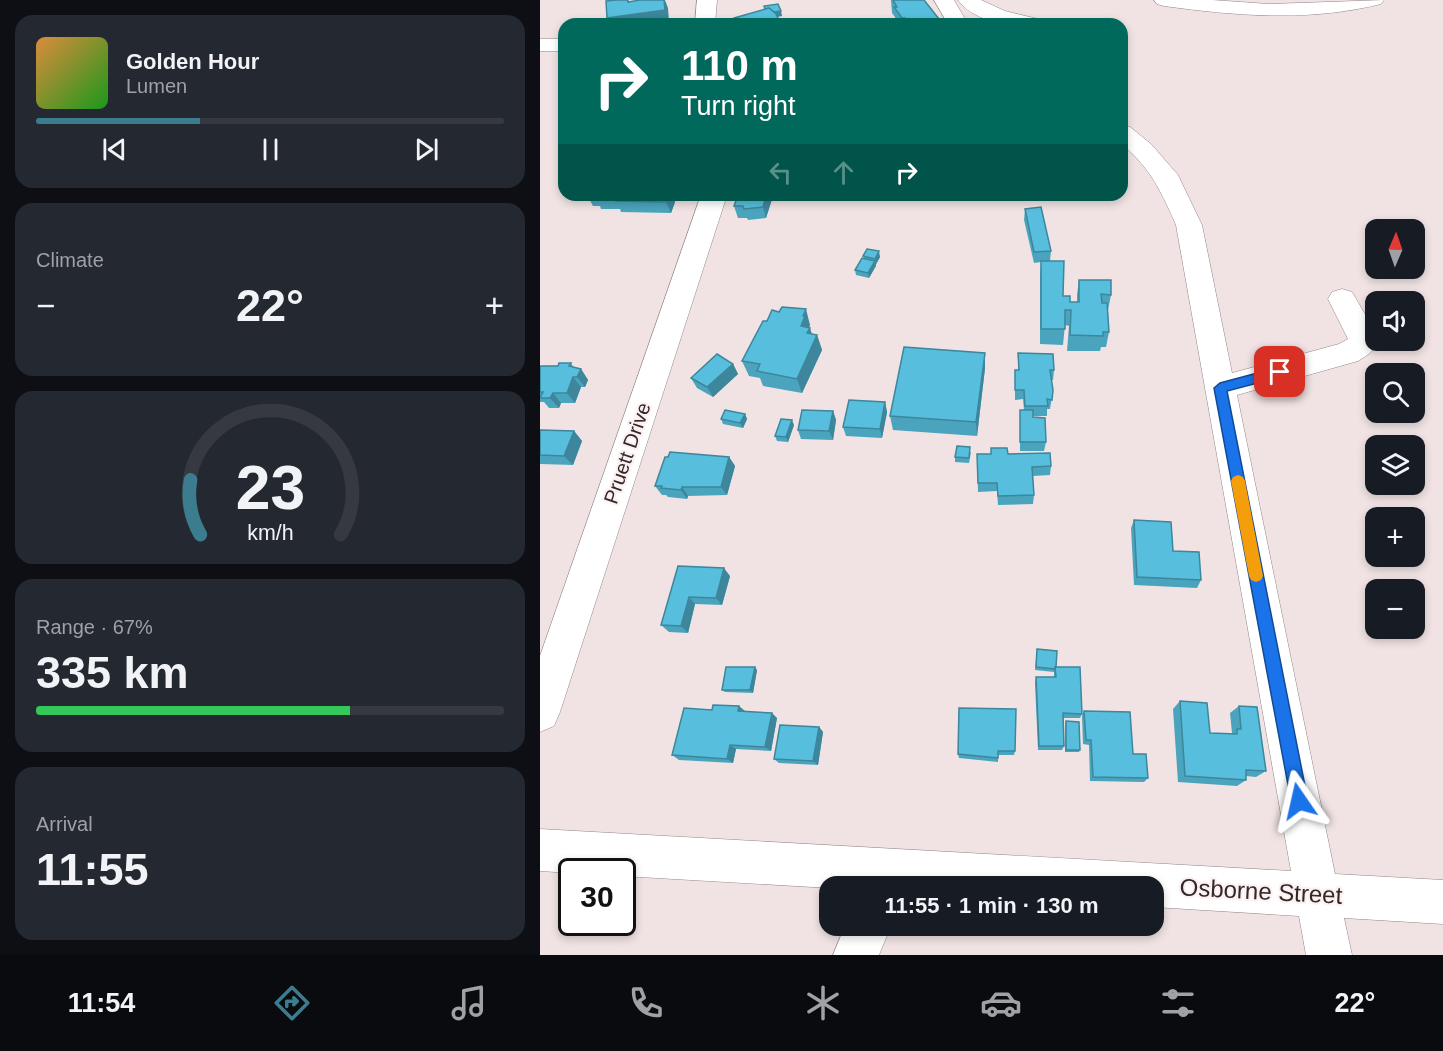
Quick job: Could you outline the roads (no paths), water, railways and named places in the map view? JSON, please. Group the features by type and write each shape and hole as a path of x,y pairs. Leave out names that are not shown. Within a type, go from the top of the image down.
{"street":[{"path":"706,18 707,0"},
{"path":"944,0 954,18"},
{"path":"968,0 990,14 1033,18"},
{"path":"1164,0 1221,9 1268,10 1318,8 1374,0"},
{"path":"540,45 558,45"},
{"path":"1128,137 1168,181 1189,225 1329,955"},
{"name":"Pruett Drive","path":"540,712 712,201"},
{"path":"1220,388 1348,353 1361,345 1364,338 1342,299"},
{"name":"Osborne Street","path":"540,850 862,876"},
{"name":"Osborne Street","path":"1164,888 1317,894 1443,902"},
{"path":"856,955 864,936"}]}
